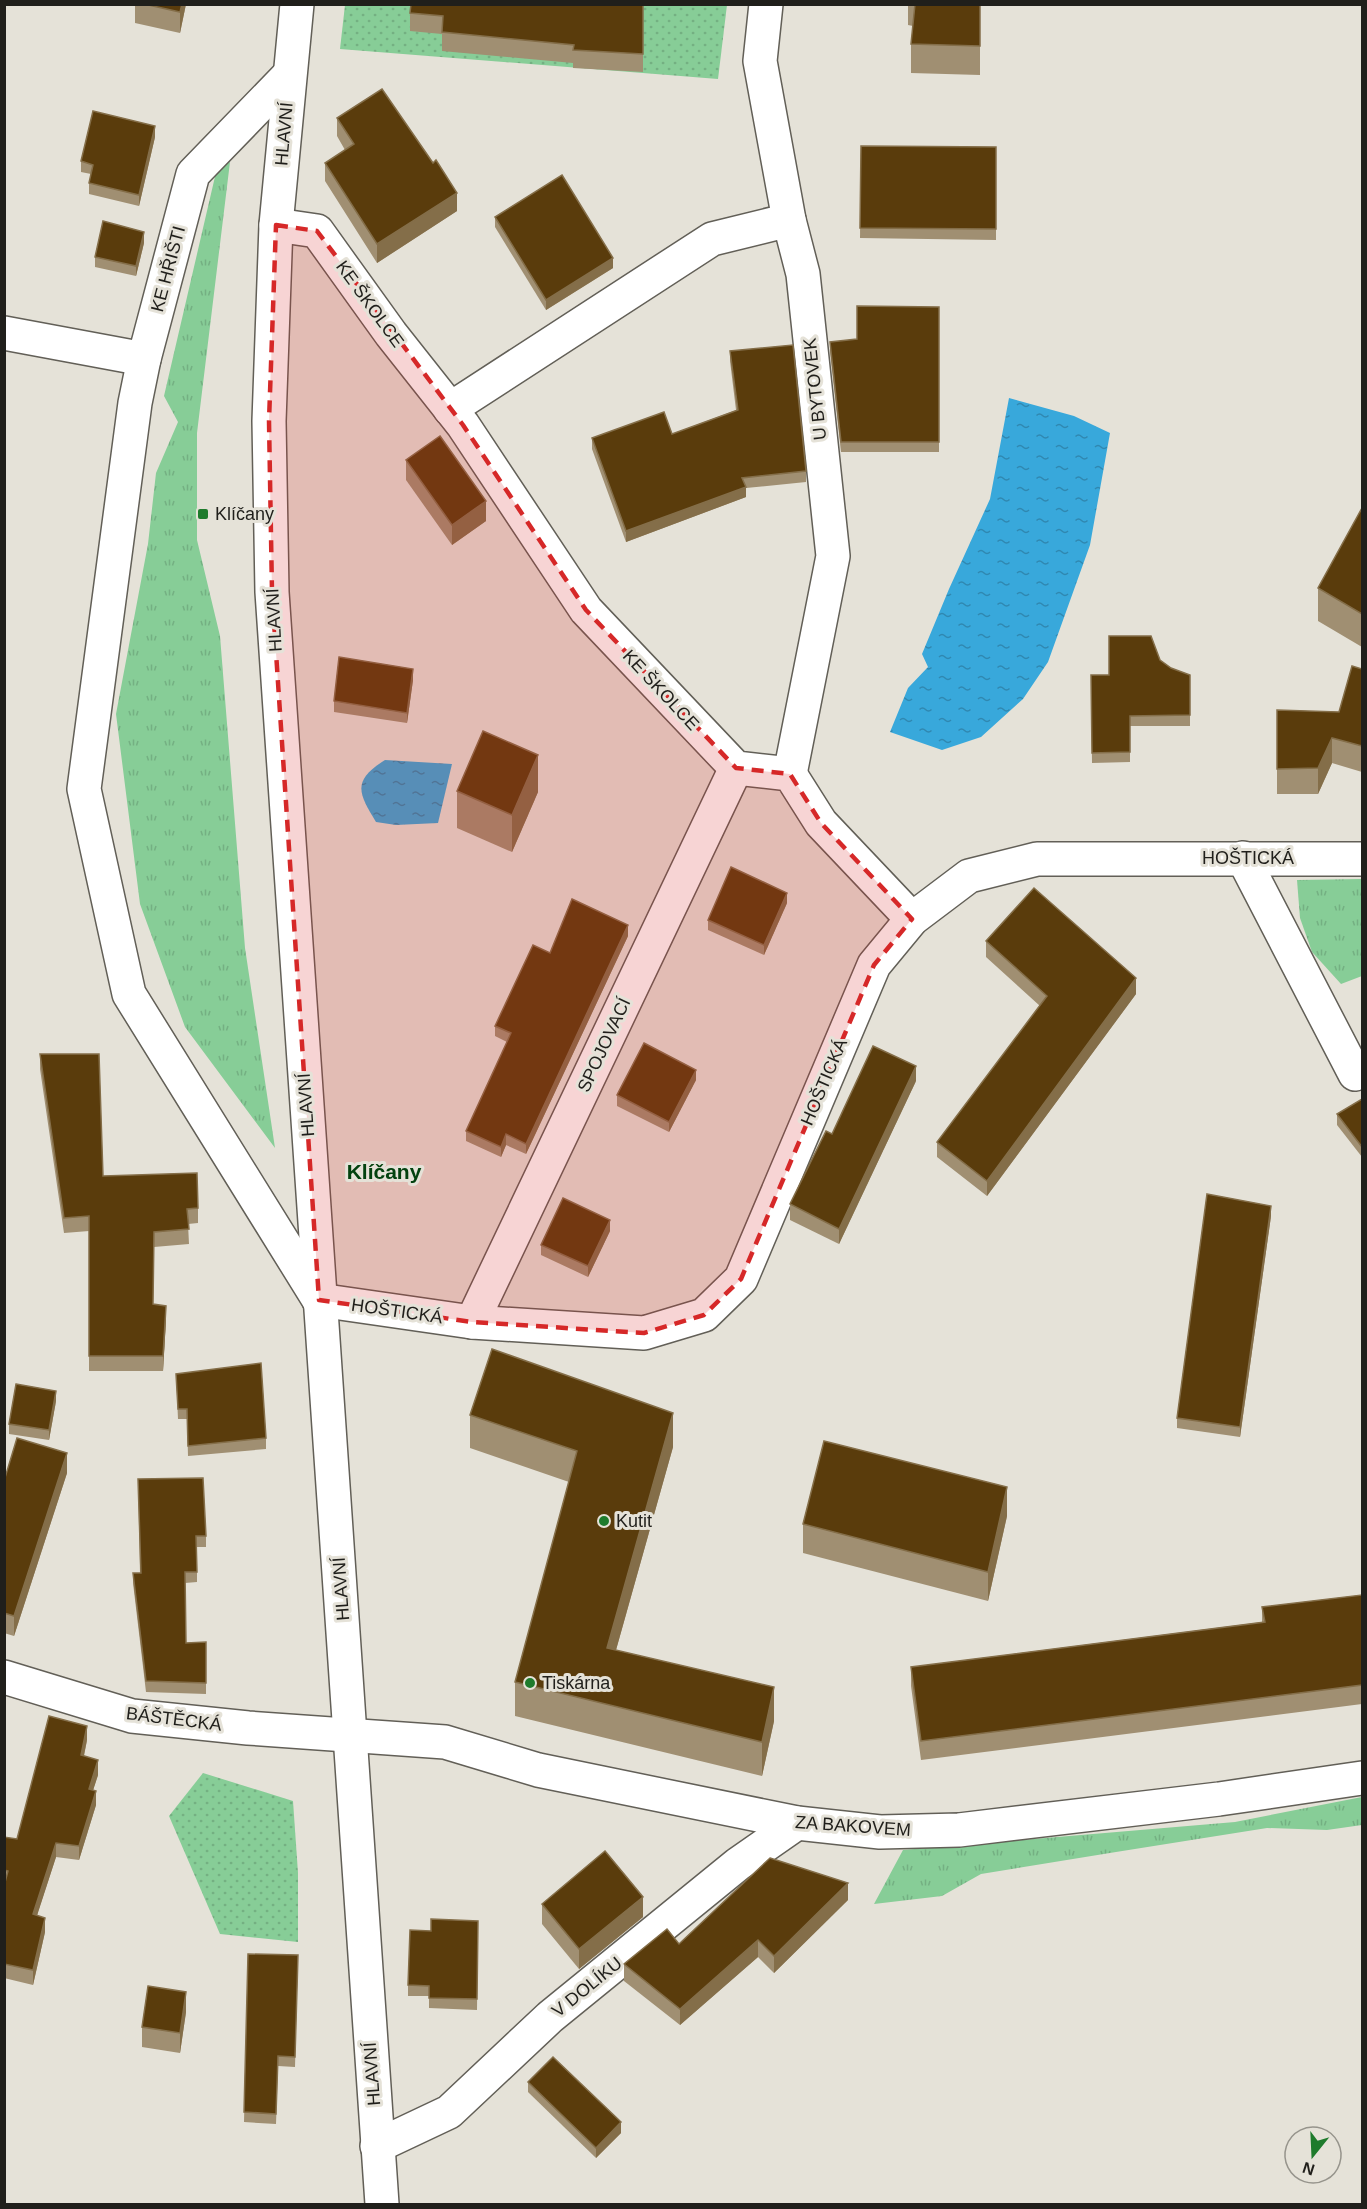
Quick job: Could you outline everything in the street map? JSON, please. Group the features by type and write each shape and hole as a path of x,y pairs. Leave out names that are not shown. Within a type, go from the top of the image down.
{"street":[{"name":"HLAVNÍ","path":"297,4 276,225 269,421 272,592 382,2205"},
{"name":"U BYTOVEK","path":"766,4 760,61 789,220 803,274 833,556 790,774"},
{"name":"KE HŘIŠTI","path":"289,75 193,174 144,359 135,403 84,789 129,994 320,1300"},
{"path":"450,409 712,239 789,220"},
{"name":"KE ŠKOLCE","path":"276,225 317,231 391,334 450,409 586,610 736,768"},
{"path":"4,333 144,359"},
{"path":"736,768 790,774 821,823 912,919"},
{"name":"SPOJOVACÍ","path":"472,1322 736,768"},
{"path":"1243,858 1355,1074"},
{"name":"HOŠTICKÁ","path":"320,1300 472,1322 644,1333 704,1315 741,1279 874,965 912,919 969,876 1037,859 1362,859"},
{"name":"BÁŠTĚCKÁ","path":"4,1677 132,1716 349,1736"},
{"name":"ZA BAKOVEM","path":"349,1736 446,1742 538,1770 797,1823 880,1832 959,1830 1219,1799 1362,1778"},
{"name":"V DOLÍKU","path":"377,2146 449,2112 550,2017 738,1864 797,1823"}],"highlighted area":[{"path":"276,225 317,231 463,425 586,610 736,768 790,774 821,823 912,919 874,965 741,1279 704,1315 644,1333 472,1322 319,1300 272,592 269,421"}],"green space":[{"path":"345,5 727,5 718,79 340,49"},
{"path":"230,162 197,433 197,540 220,636 245,948 275,1148 185,1027 140,904 116,714 148,544 156,473 178,422 164,396 217,168"},
{"path":"1362,879 1362,976 1341,984 1312,952 1300,918 1297,880"},
{"path":"203,1773 293,1801 298,1873 298,1942 220,1934 169,1816"},
{"path":"1362,1797 1362,1825 1327,1830 1267,1828 1116,1852 981,1874 942,1896 874,1904 903,1850 1235,1822"}],"water":[{"path":"1009,398 1074,416 1110,433 1090,545 1048,662 1023,699 981,737 942,750 890,732 908,688 928,667 922,654 990,499"},
{"path":"385,760 452,764 438,823 396,825 376,822 365,803 361,788 367,774"}],"building":[{"path":"144,4 182,4 180,12"},
{"path":"411,4 643,4 643,54 573,50 574,45 442,32 443,16 410,13"},
{"path":"915,4 980,4 980,46 911,44"},
{"path":"382,89 433,163 436,160 457,193 377,244 325,163 354,144 337,118"},
{"path":"93,111 155,126 139,195 89,183 93,165 81,161"},
{"path":"861,146 996,147 996,229 860,228"},
{"path":"562,175 613,258 546,300 495,217"},
{"path":"103,221 144,232 136,266 95,257"},
{"path":"857,306 939,307 939,442 841,442 830,342 857,339"},
{"path":"793,345 806,471 742,478 746,487 626,531 592,438 664,412 672,434 738,410 730,351"},
{"path":"440,436 486,501 452,525 406,460"},
{"path":"1362,508 1362,614 1318,588"},
{"path":"1109,636 1151,636 1160,660 1171,668 1190,675 1190,715 1130,716 1130,752 1092,753 1091,675 1109,675"},
{"path":"339,657 413,669 407,713 334,701"},
{"path":"1352,666 1362,669 1362,746 1332,738 1318,768 1277,769 1277,710 1339,712"},
{"path":"483,731 538,755 512,815 457,791"},
{"path":"731,867 787,893 764,945 708,920"},
{"path":"1034,888 1136,978 987,1181 937,1142 1047,996 986,941"},
{"path":"572,899 628,925 526,1144 506,1134 501,1147 466,1131 511,1033 495,1026 533,945 550,953"},
{"path":"644,1043 696,1070 669,1122 617,1095"},
{"path":"873,1046 916,1066 839,1229 790,1204 826,1131 832,1134"},
{"path":"40,1054 99,1054 103,1176 197,1173 198,1208 187,1209 189,1229 154,1232 153,1304 166,1306 163,1356 89,1356 89,1216 64,1218"},
{"path":"1362,1099 1362,1147 1337,1114"},
{"path":"1207,1194 1271,1206 1240,1427 1177,1418"},
{"path":"563,1198 610,1220 588,1266 541,1245"},
{"path":"492,1349 673,1413 607,1648 774,1687 762,1742 515,1682 577,1451 470,1415"},
{"path":"261,1363 266,1438 188,1446 187,1409 178,1409 176,1374"},
{"path":"16,1384 56,1391 49,1430 9,1424"},
{"path":"17,1438 67,1453 14,1616 4,1613 4,1481"},
{"path":"824,1441 1007,1487 988,1572 803,1524"},
{"path":"203,1478 206,1536 196,1536 197,1572 185,1572 186,1643 206,1642 206,1683 146,1681 133,1573 141,1573 138,1479"},
{"path":"1362,1595 1362,1685 921,1741 911,1667 1265,1622 1262,1607"},
{"path":"49,1716 87,1726 81,1755 98,1760 89,1789 96,1791 79,1846 56,1843 33,1914 45,1918 33,1970 4,1964 4,1886 8,1871 4,1870 4,1837 17,1839"},
{"path":"605,1851 643,1897 579,1949 542,1904"},
{"path":"770,1858 848,1883 774,1956 758,1940 680,2009 624,1964 667,1929 679,1944"},
{"path":"431,1919 478,1921 477,1999 429,1998 429,1986 408,1985 410,1930 431,1931"},
{"path":"248,1954 298,1955 295,2057 278,2056 276,2114 244,2112"},
{"path":"148,1986 186,1992 180,2033 142,2027"},
{"path":"553,2057 621,2122 596,2148 528,2082"}],"place":[{"name":"Klíčany","path":"203,514"},
{"name":"Kutit","path":"604,1521"},
{"name":"Tiskárna","path":"530,1683"}],"district":[{"name":"Klíčany","path":"384,1172"}]}
